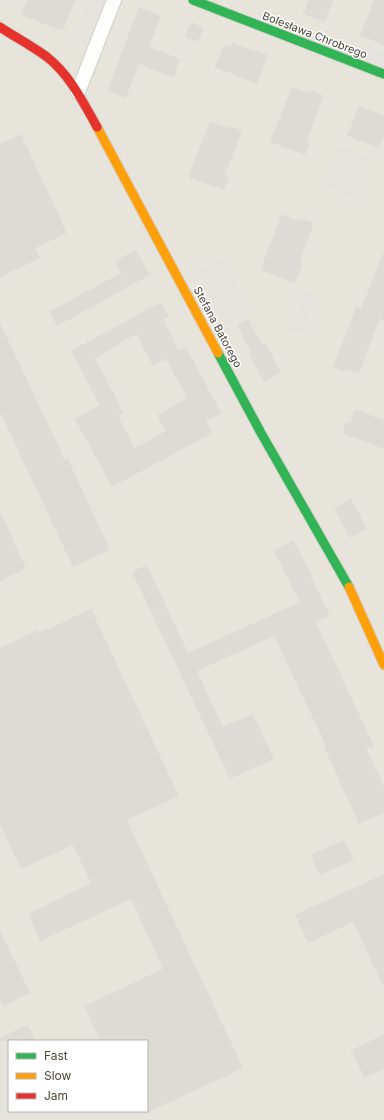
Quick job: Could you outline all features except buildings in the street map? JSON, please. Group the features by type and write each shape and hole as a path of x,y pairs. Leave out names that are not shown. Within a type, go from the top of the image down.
{"street":[{"path":"78,92 114,0"},
{"name":"Bolesława Chrobrego","path":"193,0 384,74"},
{"name":"Stefana Batorego","path":"0,27 46,57 60,69 78,92 262,433 345,579 384,665"}],"shaded area":[{"path":"0,0 384,0 384,1120 0,1120"},
{"path":"0,0 15,0 11,10 0,4"},
{"path":"87,0 103,0 85,48 74,33"},
{"path":"368,46 384,52 384,67 363,59"},
{"path":"338,146 370,158 356,198 323,186"},
{"path":"223,257 252,309 225,324 196,272"},
{"path":"305,290 318,295 302,335 289,330"},
{"path":"363,632 381,668 375,671 358,635"}],"traffic: fast":[{"path":"193,0 384,74"},
{"path":"218,353 261,433 349,587"}],"traffic: slow":[{"path":"97,127 218,353"},
{"path":"349,587 384,665"}],"traffic: jam":[{"path":"0,27 47,57 63,72 87,108 97,127"}]}
